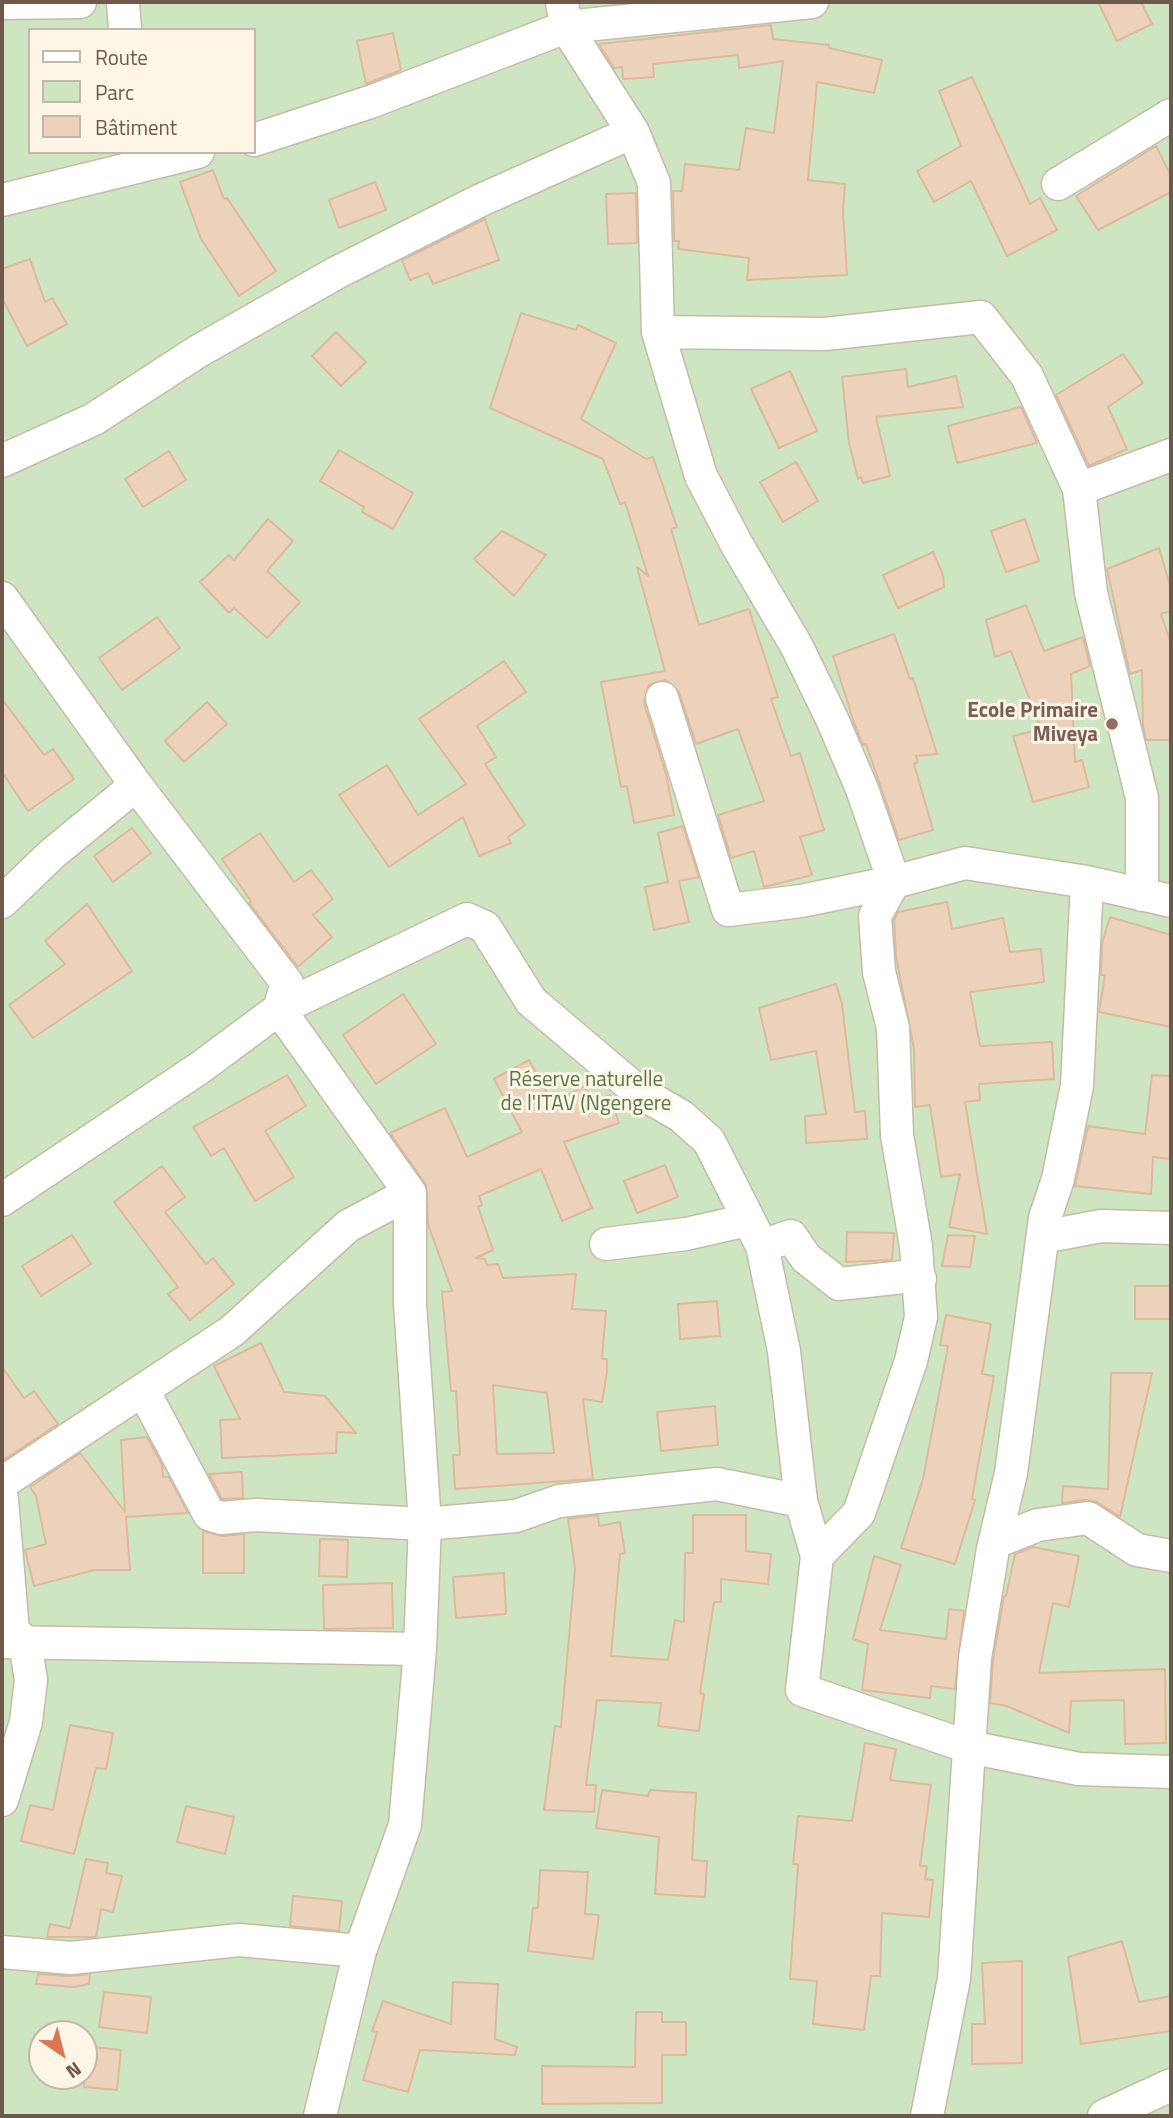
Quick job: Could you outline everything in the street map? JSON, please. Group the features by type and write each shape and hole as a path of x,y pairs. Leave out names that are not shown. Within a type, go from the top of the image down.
{"street":[{"path":"2,3 80,2"},
{"path":"123,2 125,28"},
{"path":"256,139 373,102 564,14 813,2"},
{"path":"564,14 633,132 654,183 658,332 701,476 737,545 796,645 832,719 863,789 894,882 875,916 878,972 892,1028 897,1135 920,1279 921,1317 911,1361 859,1513 817,1556"},
{"path":"1058,184 1171,115"},
{"path":"2,461 94,419 197,352 336,274 480,201 633,132"},
{"path":"2,200 135,159 180,154"},
{"path":"658,332 825,334 981,317 1027,376 1079,489 1091,593 1142,798 1157,898 1087,882 965,863 894,882 800,901 728,910 662,698"},
{"path":"1079,489 1171,455"},
{"path":"2,598 135,785 287,983 279,1009"},
{"path":"2,902 52,854 135,785"},
{"path":"927,2116 954,1979 975,1658 995,1542 1011,1472 1043,1237 1077,1086 1087,882"},
{"path":"2,1199 201,1068 279,1009 467,919 485,927 531,1001 636,1090 681,1116 709,1141 755,1233 784,1351 801,1501 817,1556 802,1690 969,1747 1079,1769 1171,1772"},
{"path":"279,1009 410,1193 410,1303 425,1524 420,1649 405,1825 360,1951 320,2116"},
{"path":"2,1483 232,1331 348,1226 410,1193"},
{"path":"1043,1237 1101,1226 1171,1228"},
{"path":"606,1244 686,1234 755,1233 791,1237 806,1258 839,1284 913,1276 920,1279"},
{"path":"143,1390 209,1514 221,1518 256,1515 425,1524 516,1516 559,1501 717,1485 801,1501"},
{"path":"2,1499 14,1642 32,1680 26,1722 2,1800"},
{"path":"995,1542 1038,1525 1088,1518 1137,1550 1171,1556"},
{"path":"14,1642 420,1649"},
{"path":"2,1952 71,1958 239,1940 360,1951"},
{"path":"1115,2114 1171,2085"}],"green space":[{"name":"Réserve naturelle de l'ITAV (Ngengere","path":"2,2 1171,2 1171,2116 2,2116"}],"building":[{"path":"1098,2 1141,2 1152,24 1117,41"},
{"path":"771,25 773,39 829,45 829,48 882,60 874,93 817,82 808,180 845,184 843,211 847,275 747,280 749,258 678,249 679,241 674,241 673,191 682,191 685,164 739,170 746,128 774,133 783,61 739,68 738,55 653,64 654,77 623,79 622,67 614,68 599,44"},
{"path":"393,33 401,70 366,84 357,41"},
{"path":"972,77 1030,204 1040,198 1057,230 1007,256 971,181 934,202 917,171 961,146 939,91"},
{"path":"1156,146 1171,176 1171,192 1098,230 1076,196"},
{"path":"213,170 224,199 227,198 276,271 239,296 201,239 180,182"},
{"path":"375,182 386,210 339,228 329,200"},
{"path":"636,193 637,243 608,244 606,194"},
{"path":"485,219 499,260 433,284 428,273 410,280 402,260"},
{"path":"30,259 45,302 52,298 67,324 27,346 2,298 2,269"},
{"path":"521,313 576,330 578,325 616,343 581,419 646,459 653,457 677,527 671,529 699,625 749,609 778,697 771,699 791,756 800,753 824,830 800,837 812,875 764,887 754,851 731,858 718,815 764,801 738,729 696,744 679,692 665,680 649,685 644,703 666,774 674,815 634,823 627,786 621,787 601,682 665,671 637,567 648,576 625,502 620,504 603,459 490,408"},
{"path":"336,332 366,362 341,386 312,356"},
{"path":"1123,354 1143,383 1108,407 1127,449 1089,466 1056,395"},
{"path":"906,369 908,387 956,376 963,407 876,417 890,476 863,483 861,477 858,479 849,443 842,377"},
{"path":"790,371 817,431 779,448 751,389"},
{"path":"1021,407 1037,443 957,463 948,426"},
{"path":"339,450 413,493 393,529 362,512 364,507 320,481"},
{"path":"169,451 186,480 143,507 125,479"},
{"path":"796,462 818,501 783,522 760,482"},
{"path":"268,519 293,541 267,571 300,602 267,638 234,608 229,613 200,582 229,555 234,560"},
{"path":"1025,519 1039,561 1006,572 991,531"},
{"path":"502,531 546,555 514,596 474,559"},
{"path":"1159,548 1171,589 1171,611 1161,614 1171,643 1171,740 1146,740 1143,726 1142,670 1130,674 1107,569"},
{"path":"933,552 943,575 944,587 898,608 883,575"},
{"path":"1026,605 1044,651 1083,637 1090,666 1071,674 1075,762 1082,760 1089,787 1033,802 1013,736 1041,729 1011,651 995,657 986,620"},
{"path":"157,617 180,648 122,690 99,658"},
{"path":"894,634 910,679 913,678 937,754 916,756 918,762 914,764 933,830 899,840 866,744 863,745 854,723 833,656"},
{"path":"504,661 526,692 477,726 496,757 485,764 525,825 508,837 511,843 479,856 463,817 389,867 339,795 387,765 418,815 466,784 419,719"},
{"path":"2,699 44,755 53,749 74,779 28,811 2,772"},
{"path":"207,702 227,724 184,762 165,741"},
{"path":"683,826 699,877 679,881 689,922 654,930 645,887 668,882 658,833"},
{"path":"132,828 151,853 113,882 94,856"},
{"path":"260,833 294,882 311,870 333,899 313,915 332,937 298,967 249,903 251,901 222,859"},
{"path":"947,902 952,929 1003,918 1010,952 1041,949 1044,982 970,992 980,1046 1052,1042 1054,1079 979,1084 980,1100 965,1102 987,1234 949,1227 960,1174 941,1177 930,1105 915,1107 914,1049 896,957 894,920 898,912"},
{"path":"87,904 132,971 33,1038 9,1005 65,964 45,941"},
{"path":"1110,917 1171,935 1171,1027 1099,1012 1105,975 1101,975 1102,943"},
{"path":"836,984 842,1004 855,1112 865,1111 867,1139 806,1143 805,1116 826,1114 816,1051 771,1060 759,1008"},
{"path":"403,994 436,1044 376,1084 343,1035"},
{"path":"529,1060 553,1104 584,1086 593,1101 610,1095 619,1123 564,1142 592,1208 562,1221 541,1169 479,1196 482,1205 478,1207 493,1250 476,1258 485,1259 487,1265 498,1264 503,1278 576,1274 572,1309 606,1311 602,1359 607,1359 607,1372 602,1402 583,1399 593,1479 455,1489 453,1455 460,1455 456,1391 451,1391 442,1292 452,1291 428,1224 426,1185 390,1133 445,1108 467,1157 522,1132 494,1079","holes":["493,1385 547,1393 554,1453 497,1454"]},
{"path":"287,1075 306,1106 265,1131 294,1177 255,1201 224,1148 211,1156 193,1127"},
{"path":"1152,1075 1171,1076 1171,1159 1153,1157 1151,1194 1075,1186 1088,1126 1145,1134"},
{"path":"665,1165 678,1197 637,1213 624,1181"},
{"path":"162,1166 185,1197 165,1212 206,1264 213,1258 234,1284 190,1320 168,1294 178,1287 114,1202"},
{"path":"847,1232 894,1233 892,1260 846,1262"},
{"path":"72,1235 91,1264 41,1296 22,1266"},
{"path":"948,1235 975,1236 970,1267 942,1266"},
{"path":"1135,1286 1171,1286 1171,1319 1135,1319"},
{"path":"717,1301 720,1336 680,1339 678,1304"},
{"path":"946,1315 991,1324 982,1374 994,1376 972,1499 975,1500 955,1564 901,1548 923,1479 948,1346 940,1345"},
{"path":"261,1343 284,1392 325,1396 356,1433 337,1432 336,1453 222,1458 220,1420 240,1419 214,1366"},
{"path":"2,1367 24,1398 34,1391 58,1424 2,1461"},
{"path":"1111,1373 1152,1373 1120,1517 1097,1502 1085,1500 1062,1503 1063,1486 1108,1489"},
{"path":"715,1406 718,1445 661,1451 657,1412"},
{"path":"147,1437 162,1465 163,1477 169,1477 188,1513 126,1517 130,1570 94,1570 34,1586 25,1550 46,1544 36,1496 30,1487 80,1453 125,1512 121,1440"},
{"path":"242,1472 243,1498 222,1499 209,1474"},
{"path":"598,1515 599,1526 620,1522 625,1553 620,1554 611,1656 668,1660 675,1620 684,1622 685,1553 693,1553 693,1515 746,1515 746,1551 771,1554 768,1584 721,1579 721,1602 714,1602 700,1693 704,1694 699,1731 658,1726 661,1703 597,1700 586,1785 596,1785 594,1812 544,1810 555,1726 561,1727 575,1569 568,1519"},
{"path":"203,1531 222,1536 244,1534 244,1573 203,1573"},
{"path":"320,1539 348,1540 347,1577 319,1576"},
{"path":"1033,1547 1079,1556 1069,1607 1053,1603 1039,1673 1165,1669 1166,1743 1125,1744 1124,1700 1071,1701 1069,1733 1007,1706 990,1703 993,1660 1004,1596 1015,1554"},
{"path":"874,1556 901,1565 880,1630 946,1639 949,1609 964,1611 955,1689 931,1686 930,1698 862,1690 868,1644 853,1639"},
{"path":"504,1573 506,1614 456,1618 453,1577"},
{"path":"392,1583 393,1628 324,1629 323,1585"},
{"path":"70,1725 113,1733 106,1769 96,1768 74,1854 21,1841 30,1805 53,1810"},
{"path":"865,1743 896,1749 890,1780 931,1785 920,1866 927,1866 925,1879 933,1880 929,1917 882,1913 880,1976 871,1976 864,2030 813,2024 817,1981 790,1979 798,1864 793,1864 798,1816 852,1821"},
{"path":"602,1790 648,1796 650,1790 696,1793 692,1860 707,1861 705,1897 655,1894 659,1837 596,1828"},
{"path":"186,1806 234,1817 225,1854 177,1842"},
{"path":"86,1859 108,1863 106,1873 122,1876 113,1912 101,1909 96,1937 47,1937 50,1924 70,1928"},
{"path":"540,1870 588,1872 585,1914 599,1915 593,1959 528,1951 533,1908 538,1908"},
{"path":"293,1896 342,1901 339,1931 290,1926"},
{"path":"1122,1941 1139,2002 1171,1996 1171,2031 1081,2044 1068,1957"},
{"path":"1022,1961 1022,2063 972,2064 972,2024 985,2024 982,1963"},
{"path":"38,1974 90,1974 89,1984 74,1987 36,1984"},
{"path":"453,1982 498,1984 495,2039 517,2047 515,2055 420,2050 408,2092 363,2080 377,2032 372,2031 383,2001 451,2024"},
{"path":"104,1992 151,1997 147,2033 99,2027"},
{"path":"636,2012 662,2012 662,2022 686,2022 686,2055 662,2055 662,2103 542,2104 542,2066 635,2067"},
{"path":"98,2048 121,2050 117,2090 98,2088"}],"place":[{"name":"Ecole Primaire Miveya","path":"1112,724"}]}
